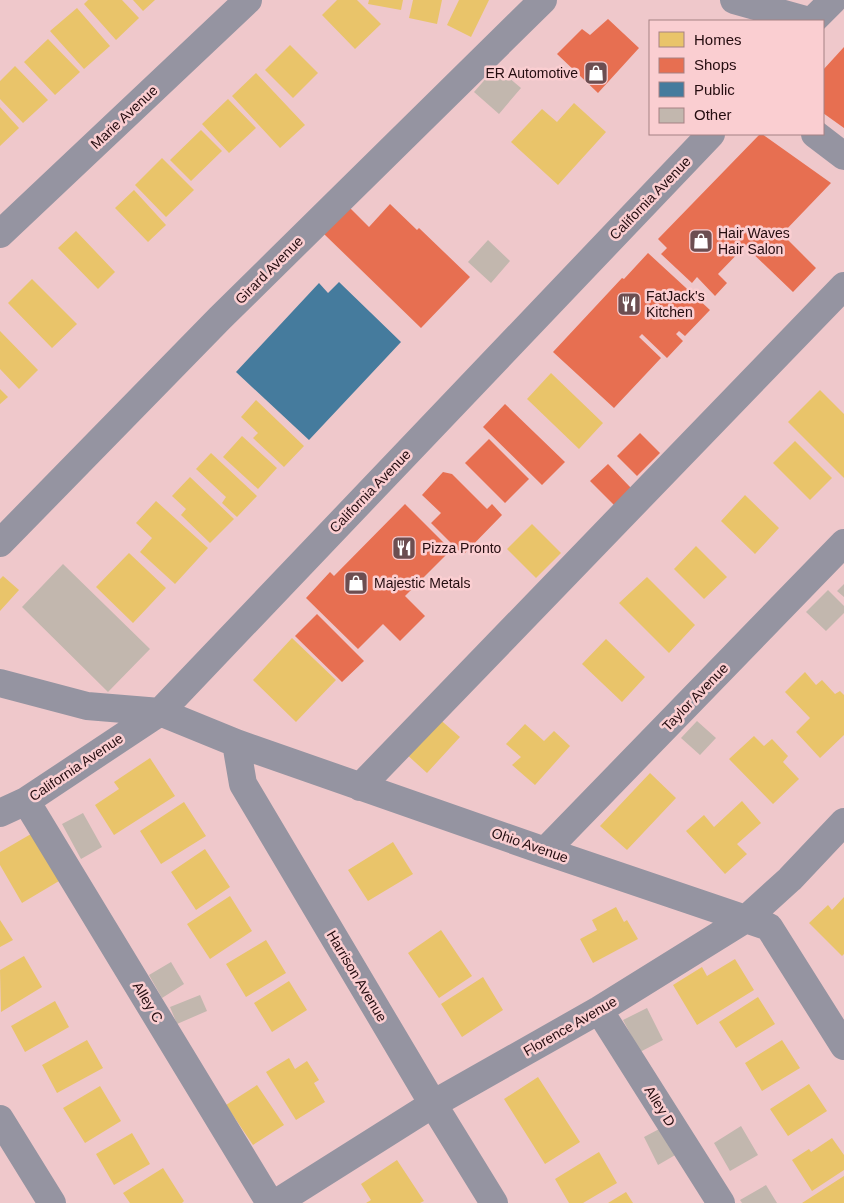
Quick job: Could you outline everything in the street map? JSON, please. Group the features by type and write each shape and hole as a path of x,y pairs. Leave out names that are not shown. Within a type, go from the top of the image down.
{"street":[{"name":"Marie Avenue","path":"0,234 248,0"},
{"name":"Girard Avenue","path":"0,543 214,325 543,0"},
{"path":"734,0 807,20"},
{"path":"812,20 833,0"},
{"name":"California Avenue","path":"0,813 26,801 160,712 710,135"},
{"path":"816,135 844,156"},
{"path":"360,786 844,286"},
{"name":"Taylor Avenue","path":"545,851 844,543"},
{"name":"Ohio Avenue","path":"0,683 87,706 160,712 236,743 769,927 841,1034"},
{"name":"Harrison Avenue","path":"236,743 243,784 494,1203"},
{"name":"Alley C","path":"26,801 270,1203"},
{"name":"Florence Avenue","path":"276,1203 433,1104 599,1010 746,918 790,879 844,822"},
{"name":"Alley D","path":"599,1010 721,1203"},
{"path":"0,1119 52,1203"}],"building: Homes":[{"path":"88,0 122,0 139,18 116,40 84,4"},
{"path":"133,0 155,0 143,11"},
{"path":"337,0 357,0 381,24 355,49 322,15"},
{"path":"369,0 403,0 401,10 368,4"},
{"path":"413,0 442,0 437,24 409,18"},
{"path":"459,0 489,0 471,37 447,25"},
{"path":"77,8 110,46 84,69 50,31"},
{"path":"48,39 80,72 55,95 24,62"},
{"path":"290,45 318,73 293,98 265,70"},
{"path":"15,66 48,100 23,123 0,99 0,81"},
{"path":"256,73 305,125 280,148 232,96"},
{"path":"228,99 256,128 229,153 202,124"},
{"path":"574,103 606,132 558,185 511,142 542,109 557,122"},
{"path":"0,107 19,128 0,146"},
{"path":"201,130 222,151 191,181 170,160"},
{"path":"162,158 194,190 166,217 135,185"},
{"path":"134,190 166,225 148,242 115,208"},
{"path":"76,231 115,272 98,289 58,248"},
{"path":"32,279 77,324 52,348 8,303"},
{"path":"0,331 38,370 19,389 0,369"},
{"path":"551,373 603,423 579,449 527,399"},
{"path":"0,389 8,397 0,404"},
{"path":"820,390 844,414 844,478 788,422"},
{"path":"256,400 304,446 284,467 253,438 258,433 241,417"},
{"path":"242,436 277,468 258,489 223,457"},
{"path":"795,441 832,478 810,500 773,463"},
{"path":"211,453 257,496 237,517 222,503 226,497 196,469"},
{"path":"190,477 234,519 210,543 181,515 186,509 172,496"},
{"path":"745,495 779,528 755,554 721,521"},
{"path":"156,501 208,548 175,584 140,552 152,538 136,523"},
{"path":"532,524 561,553 536,578 507,549"},
{"path":"696,546 727,577 704,599 674,569"},
{"path":"129,553 166,588 133,623 96,587"},
{"path":"3,576 19,590 0,611 0,579"},
{"path":"647,577 695,625 669,653 619,603"},
{"path":"292,638 336,680 296,722 253,680"},
{"path":"606,639 645,677 622,702 582,664"},
{"path":"805,672 816,685 822,680 835,694 840,691 844,695 844,735 820,758 796,732 810,718 785,692"},
{"path":"436,716 460,737 427,773 404,752"},
{"path":"525,724 544,741 554,731 570,746 535,785 512,765 521,757 506,744"},
{"path":"754,736 764,746 772,739 788,756 783,762 799,779 773,804 729,759"},
{"path":"150,758 175,796 114,835 95,805 119,789 114,782"},
{"path":"650,773 676,798 627,850 600,826"},
{"path":"742,801 761,823 737,844 747,854 725,874 686,831 704,815 714,827"},
{"path":"184,802 206,836 161,864 140,831"},
{"path":"31,834 59,881 22,903 0,865 0,852"},
{"path":"393,842 413,874 368,901 348,870"},
{"path":"205,849 230,887 196,910 171,872"},
{"path":"230,896 252,931 210,959 187,924"},
{"path":"844,897 844,954 842,956 809,923 828,905 832,910"},
{"path":"616,907 624,922 627,920 638,939 593,963 580,939 597,930 592,920"},
{"path":"0,920 13,940 0,947"},
{"path":"441,930 472,976 439,998 408,953"},
{"path":"266,940 286,973 246,997 226,964"},
{"path":"24,956 42,987 1,1012 0,970"},
{"path":"735,959 754,990 697,1025 673,985 702,967 707,976"},
{"path":"483,977 503,1010 462,1037 441,1004"},
{"path":"289,981 307,1010 272,1032 254,1003"},
{"path":"758,997 775,1024 736,1048 719,1022"},
{"path":"55,1001 69,1027 25,1052 11,1026"},
{"path":"87,1040 103,1068 57,1093 42,1065"},
{"path":"782,1040 800,1068 762,1091 745,1063"},
{"path":"289,1058 295,1069 307,1061 319,1080 314,1083 325,1102 296,1120 266,1072"},
{"path":"538,1077 580,1142 545,1164 504,1099"},
{"path":"809,1084 827,1111 788,1136 770,1109"},
{"path":"257,1085 284,1125 253,1145 226,1105"},
{"path":"100,1086 121,1121 85,1143 63,1108"},
{"path":"132,1133 150,1164 114,1185 96,1154"},
{"path":"832,1138 844,1155 844,1170 812,1191 792,1160 809,1149 811,1152"},
{"path":"599,1152 617,1183 583,1203 569,1203 555,1179"},
{"path":"397,1160 424,1201 420,1203 366,1203 371,1200 361,1184"},
{"path":"163,1168 184,1201 182,1203 130,1203 123,1193"},
{"path":"844,1176 844,1203 802,1203"},
{"path":"626,1192 633,1203 608,1203"}],"building: Shops":[{"name":"ER Automotive","path":"608,19 639,48 598,93 557,54 582,29 590,35"},
{"path":"844,47 844,128 824,114 824,69"},
{"path":"759,135 763,135 831,183 782,234 816,268 793,292 745,246 718,274 727,283 715,296 697,277 692,283 661,254 667,248 658,239"},
{"path":"390,204 417,230 419,228 470,277 421,328 324,234 350,208 369,227"},
{"path":"648,253 710,310 685,336 679,331 676,334 683,341 667,358 642,334 639,337 661,358 614,408 553,352"},
{"path":"505,404 565,462 542,485 483,427"},
{"path":"640,433 660,453 637,476 617,456"},
{"path":"489,439 529,479 505,503 465,463"},
{"path":"608,464 631,488 614,505 590,481"},
{"path":"443,472 452,474 487,509 492,504 502,515 463,555 431,523 441,513 422,495"},
{"path":"405,504 451,550 405,596 425,616 400,641 383,624 358,649 306,598 330,572 334,576"},
{"path":"317,614 364,661 342,682 295,636"}],"building: Public":[{"path":"339,282 401,342 309,440 236,372 319,283 328,293"}],"building: Other":[{"path":"496,67 521,88 499,114 474,92"},
{"path":"488,240 510,261 491,283 468,262"},
{"path":"63,564 150,649 108,692 22,607"},
{"path":"844,584 844,597 837,591"},
{"path":"828,590 844,606 844,613 826,631 806,612"},
{"path":"697,721 716,738 700,755 681,738"},
{"path":"83,813 102,847 81,859 62,824"},
{"path":"171,962 184,984 162,998 149,975"},
{"path":"200,995 207,1011 177,1024 170,1007"},
{"path":"647,1008 663,1040 640,1052 623,1020"},
{"path":"741,1126 758,1155 730,1171 714,1143"},
{"path":"663,1127 677,1154 658,1165 644,1137"},
{"path":"766,1185 777,1203 742,1203 740,1200"}],"place":[{"name":"ER Automotive","path":"596,73"},
{"name":"Hair Waves Hair Salon","path":"701,241"},
{"name":"FatJack's Kitchen","path":"629,304"},
{"name":"Pizza Pronto","path":"404,548"},
{"name":"Majestic Metals","path":"356,583"}]}
